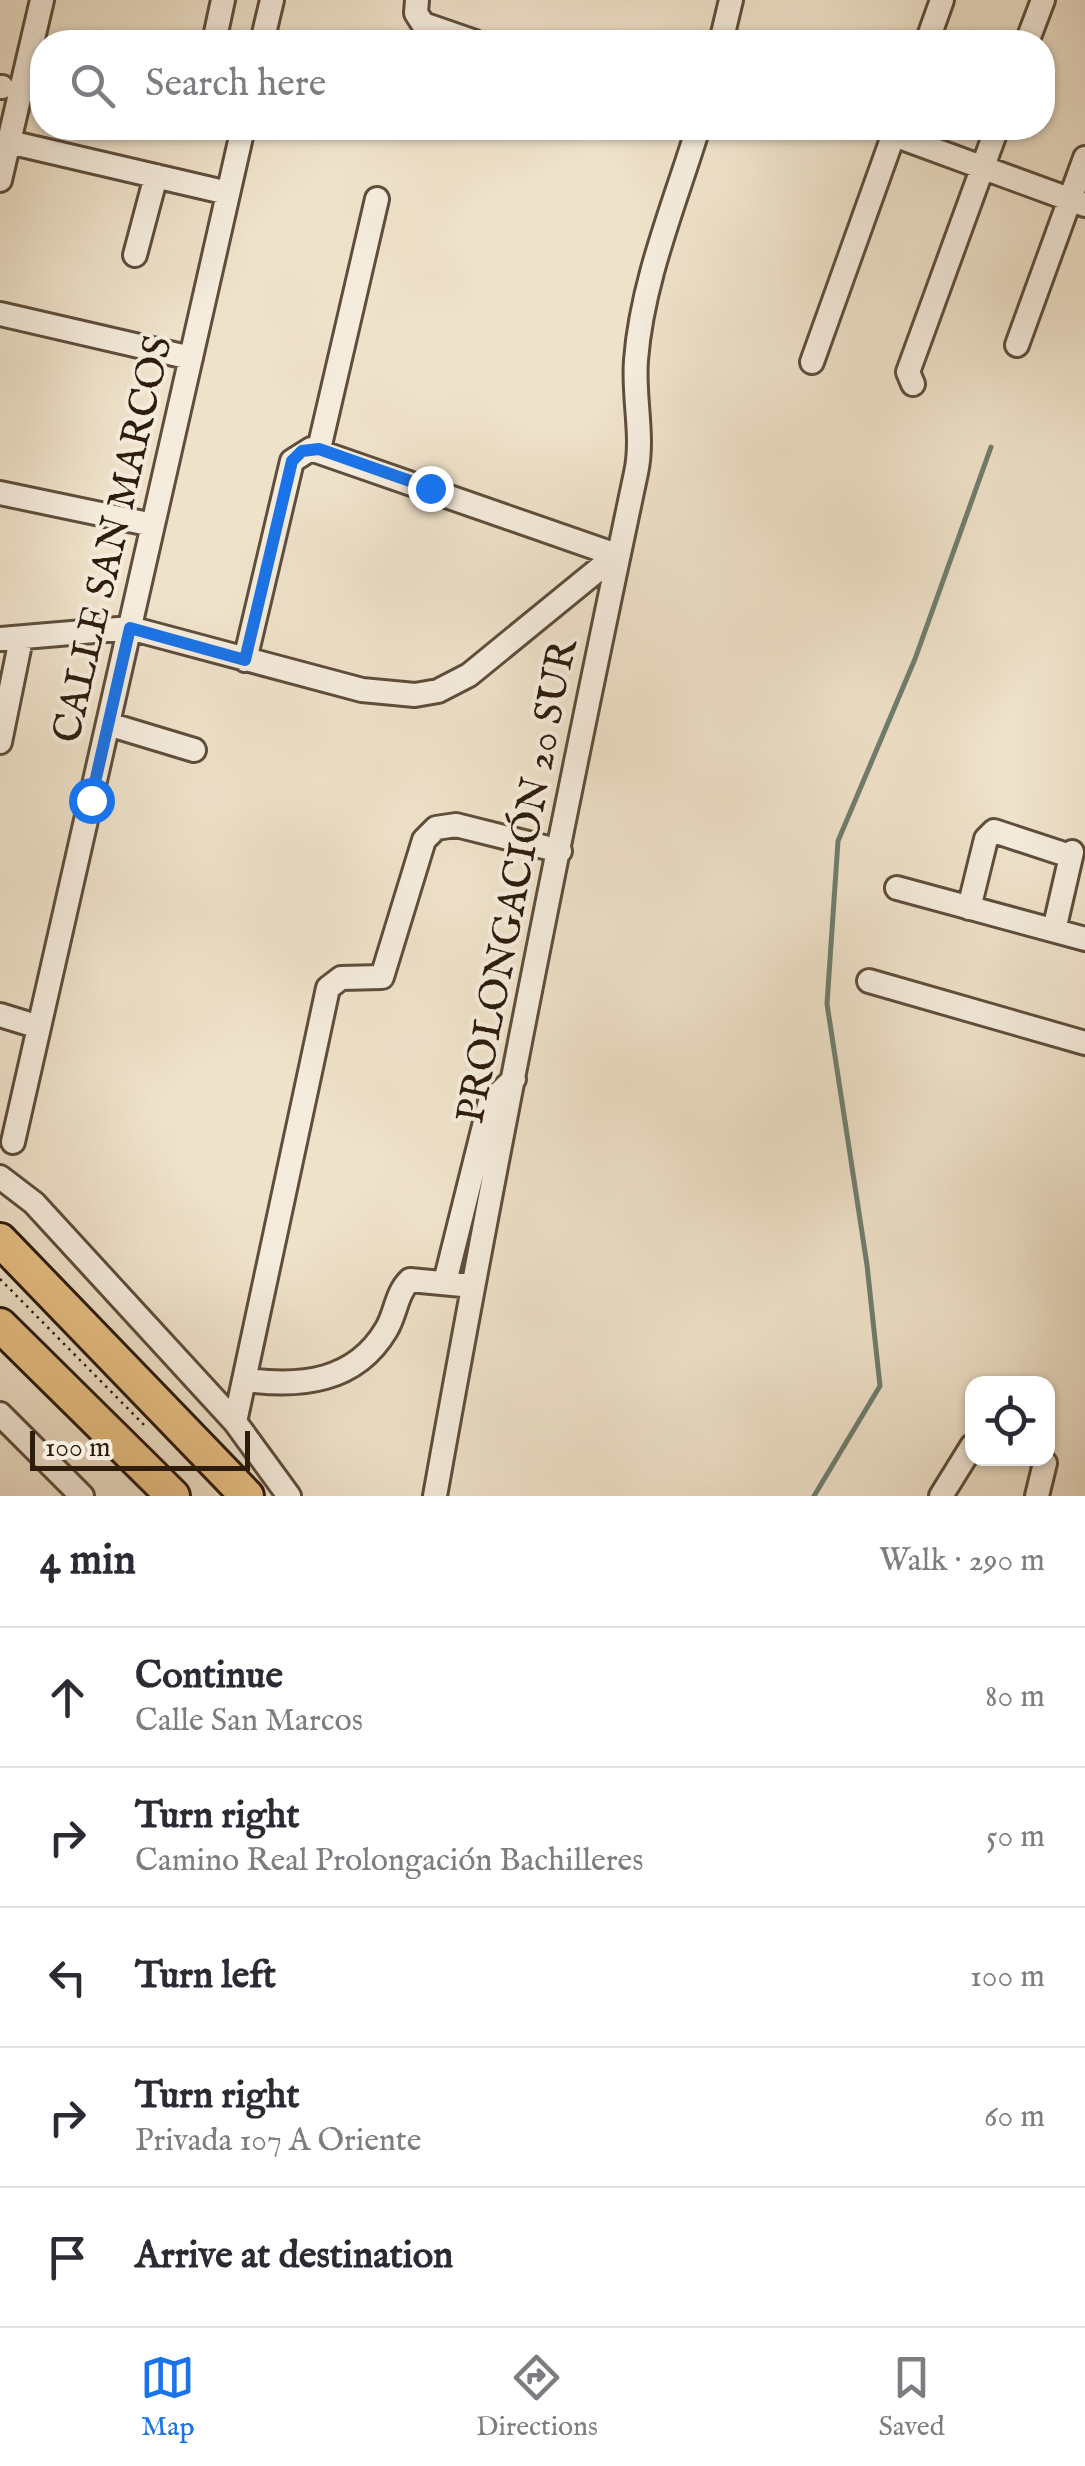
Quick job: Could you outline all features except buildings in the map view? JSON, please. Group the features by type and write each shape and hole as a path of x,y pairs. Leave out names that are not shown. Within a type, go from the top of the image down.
{"highway":[{"path":"0,1240 247,1496"},
{"path":"0,1326 174,1496"}],"street":[{"path":"35,30 42,0"},
{"path":"217,30 223,0"},
{"path":"265,30 272,0"},
{"path":"417,0 422,24 440,30"},
{"path":"724,30 732,0"},
{"path":"931,30 942,0"},
{"path":"1032,30 1043,0"},
{"path":"0,180 30,52"},
{"name":"CALLE SAN MARCOS","path":"13,1142 240,140"},
{"name":"PROLONGACIÓN 20 SUR","path":"435,1496 472,1286 616,554 637,470 636,362 651,279 694,140"},
{"path":"812,362 892,140"},
{"path":"917,140 1078,202"},
{"path":"912,384 908,372 992,140"},
{"path":"9,142 228,194"},
{"path":"1017,345 1078,202 1085,158"},
{"path":"134,255 156,176"},
{"path":"319,449 377,199"},
{"path":"0,314 191,358"},
{"path":"245,660 292,461 302,451 319,449 616,554"},
{"path":"0,493 153,525"},
{"path":"0,742 11,639 130,628 362,690 396,695 438,691 469,675 616,554"},
{"path":"108,724 194,750"},
{"path":"235,1422 328,988 340,978 382,977 424,840 436,828 456,825 560,852"},
{"path":"969,908 986,840 994,831 1071,854 1054,930"},
{"path":"897,888 1085,938"},
{"path":"869,981 1085,1043"},
{"path":"0,1016 39,1027"},
{"path":"445,1282 490,1102 514,1079"},
{"path":"0,1177 34,1202 235,1422 290,1496"},
{"path":"247,1380 312,1384 328,1379 376,1342 410,1280 472,1286"},
{"path":"0,1414 82,1496"},
{"path":"941,1496 965,1457"},
{"path":"1037,1496 1044,1466"}],"path":[{"path":"0,1278 148,1430"}],"waterway":[{"path":"814,1496 880,1386 867,1265 827,1004 838,841 915,659 991,447"}],"route":[{"path":"91,800 130,628 245,660 292,461 302,451 319,449 430,488"}]}
